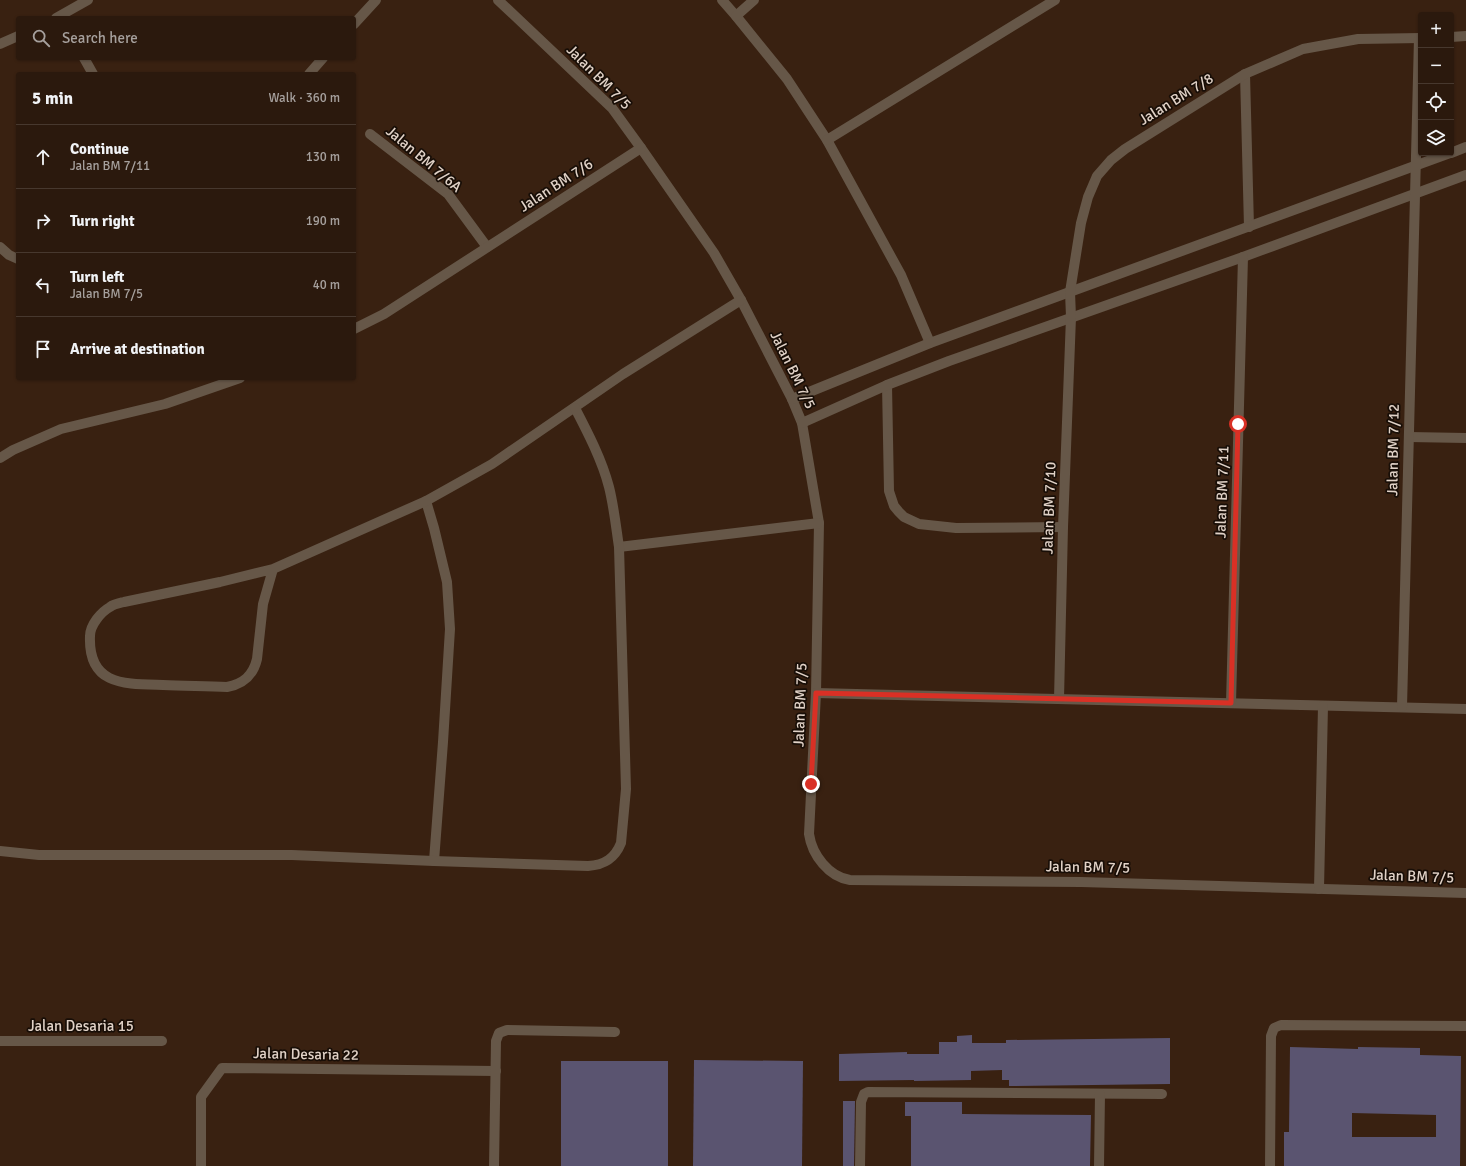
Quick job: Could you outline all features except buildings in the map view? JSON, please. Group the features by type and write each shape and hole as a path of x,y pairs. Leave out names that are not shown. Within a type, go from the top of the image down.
{"street":[{"path":"61,16 88,0"},
{"path":"356,22 376,0"},
{"name":"Jalan BM 7/5","path":"498,0 612,108 641,148 714,253 741,300 792,399 802,423 819,523 816,693 809,834 811,843 827,869 838,877 850,880 1080,882 1466,893"},
{"path":"722,0 787,79 827,140 901,275 930,343"},
{"path":"736,16 754,0"},
{"path":"827,140 1054,0"},
{"path":"1454,37 1466,36"},
{"path":"0,44 16,37"},
{"name":"Jalan BM 7/8","path":"1071,317 1070,292 1081,223 1088,197 1097,176 1111,160 1125,149 1245,74 1303,49 1328,43 1358,39 1418,38"},
{"name":"Jalan BM 7/12","path":"1402,708 1420,48"},
{"path":"85,60 93,72"},
{"path":"311,72 321,60"},
{"path":"1245,74 1249,226"},
{"name":"Jalan BM 7/6A","path":"370,134 448,194 487,247"},
{"path":"1454,152 1466,147"},
{"name":"Jalan BM 7/6","path":"356,328 384,314 641,148"},
{"path":"792,399 930,343 1442,156"},
{"path":"802,423 949,361 1242,257 1466,175"},
{"path":"0,247 16,258"},
{"name":"Jalan BM 7/11","path":"1231,703 1242,257"},
{"path":"273,569 263,604 261,631 255,668 244,682 227,687 118,682 102,673 94,663 91,656 90,634 97,618 110,607 124,602 220,582 273,569 426,501 492,464 623,374 741,300"},
{"name":"Jalan BM 7/10","path":"1059,699 1063,527 1071,317"},
{"path":"0,458 13,450 61,429 165,404 234,380"},
{"path":"887,386 889,491 894,506 904,517 919,524 956,528 1063,527"},
{"path":"0,851 39,855 292,855 434,862 588,866 597,866 612,858 618,851 621,843 626,789 619,547 615,514 609,486 587,432 575,408"},
{"path":"1409,437 1466,438"},
{"path":"426,501 447,582 450,629 434,862"},
{"path":"619,547 819,523"},
{"path":"816,693 1466,709"},
{"path":"1319,888 1323,706"},
{"path":"1270,1166 1271,1036 1274,1028 1281,1025 1466,1026"},
{"path":"494,1166 496,1041 499,1033 503,1031 615,1032"},
{"name":"Jalan Desaria 15","path":"0,1041 162,1041"},
{"name":"Jalan Desaria 22","path":"201,1166 201,1097 222,1068 496,1071"},
{"path":"860,1166 861,1102 864,1094 868,1092 1162,1094"},
{"path":"1099,1166 1100,1094"}],"route":[{"path":"811,784 816,693 1231,703 1238,424"}]}
